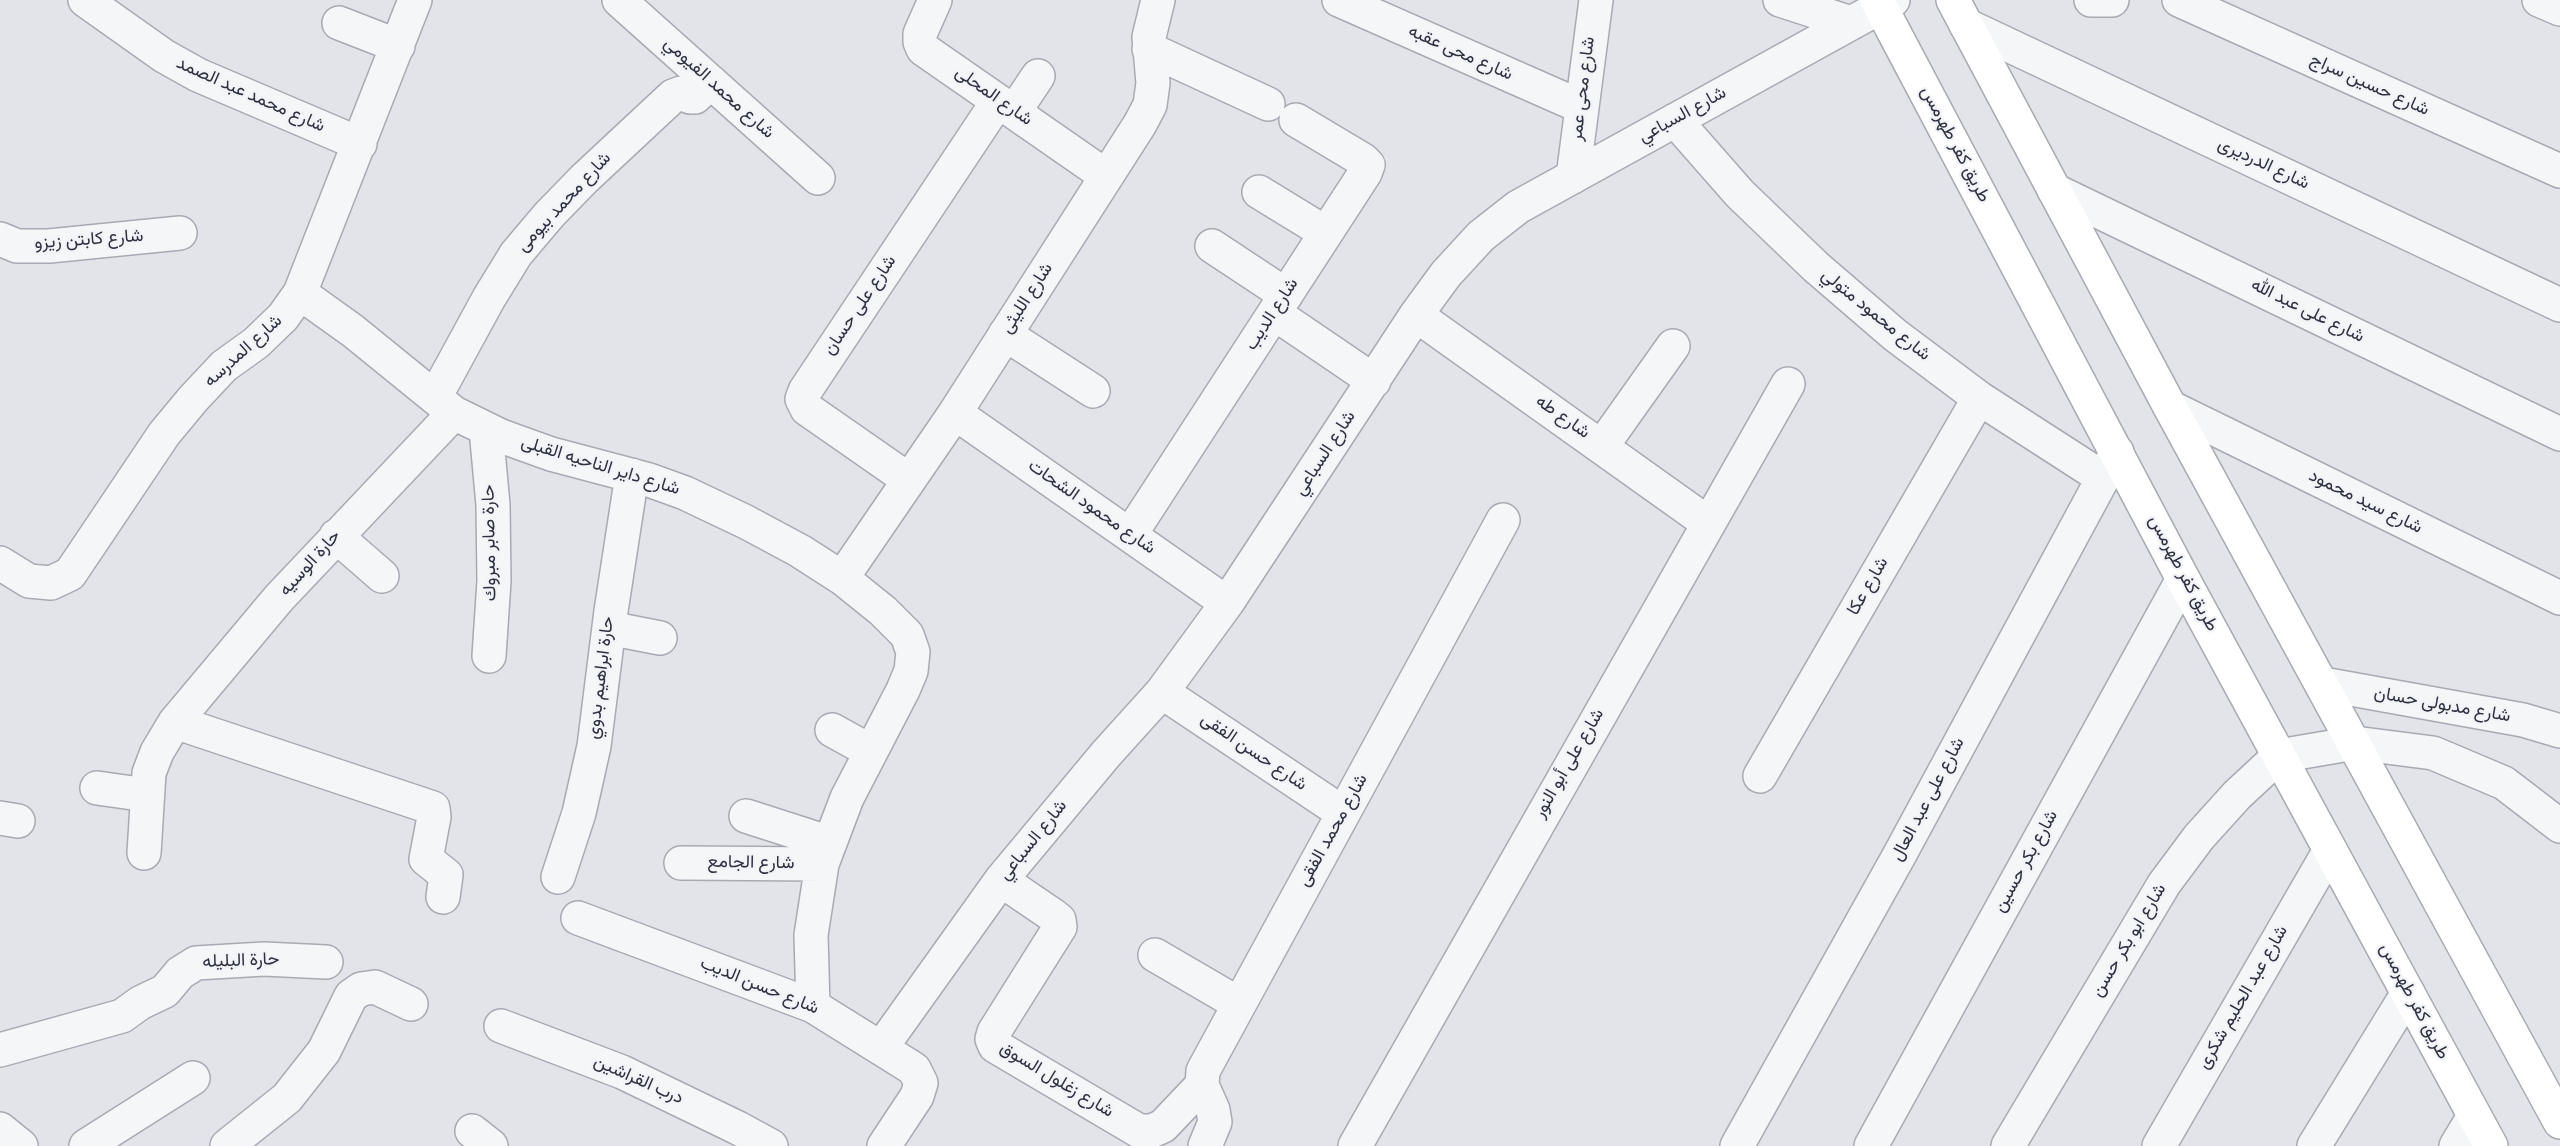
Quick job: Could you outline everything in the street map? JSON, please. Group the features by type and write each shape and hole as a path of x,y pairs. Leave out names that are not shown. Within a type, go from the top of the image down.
{"street":[{"name":"شارع المدرسه","path":"0,563 29,581 51,583 70,574 164,435 224,366 256,343 283,317 300,293 415,0"},
{"name":"شارع محمد الفيومي","path":"619,0 818,178"},
{"name":"شارع المحلى","path":"935,0 920,34 923,49 1106,176"},
{"name":"شارع الليثى","path":"842,578 955,413 1005,334 1066,263 1106,176 1150,105 1153,83 1149,37 1158,0"},
{"name":"شارع محى عقبه","path":"1339,0 1582,107"},
{"name":"شارع محى عمر","path":"1572,177 1596,0"},
{"path":"1780,0 1851,23"},
{"path":"2091,0 2112,0"},
{"name":"شارع حسين سراج","path":"2179,0 2560,171"},
{"path":"2539,0 2560,9"},
{"name":"شارع السباعي","path":"881,1048 1001,880 1106,754 1162,692 1227,603 1416,315 1446,274 1481,236 1518,207 1851,23 1884,2"},
{"name":"طريق كفر طهرمس","path":"1884,2 2110,465 2183,579 2491,1146"},
{"name":"شارع محمد عبد الصمد","path":"98,4 164,56 198,75 360,144"},
{"path":"1960,12 2170,407 2560,1122"},
{"name":"شارع الدرديرى","path":"1960,12 2560,305"},
{"path":"339,23 398,46"},
{"path":"1149,49 1268,104"},
{"path":"1006,107 1038,76"},
{"name":"شارع محمد بيومى","path":"444,405 489,298 516,254 584,178 673,96 681,93 694,97 711,82"},
{"name":"شارع على حسان","path":"909,480 807,409 802,399 1006,107"},
{"name":"شارع الديب","path":"1130,535 1368,165 1296,120"},
{"name":"شارع محمود متولي","path":"1675,120 1740,194 1816,267 1895,334 1979,398 2110,465"},
{"name":"شارع على عبد الله","path":"2054,190 2560,434"},
{"path":"1258,192 1326,233"},
{"name":"شارع كابتن زيزو","path":"0,239 17,246 49,246 180,234"},
{"path":"1212,246 1374,381"},
{"name":"شارع داير الناحيه القبلى","path":"300,293 353,331 444,405 486,429 551,454 685,493 746,522 800,550 842,578 883,611 907,635 913,652 911,671 847,798 826,853 811,935 813,1006"},
{"name":"شارع طه","path":"1416,315 1708,523"},
{"path":"1005,334 1093,391"},
{"path":"1602,446 1673,346"},
{"name":"شارع على أبو النور","path":"1354,1146 1788,384"},
{"name":"شارع عكا","path":"1760,776 1979,398"},
{"name":"حارة الوسيه","path":"144,853 149,773 157,752 175,722 279,598 336,536 444,405"},
{"name":"شارع سيد محمود","path":"2170,407 2560,598"},
{"name":"شارع محمود الشحات","path":"955,413 1227,603"},
{"name":"حارة صابر مبروك","path":"486,429 494,516 494,581 489,656"},
{"name":"شارع على عبد العال","path":"1737,1146 1900,854 2110,465"},
{"name":"حارة ابراهيم بدوي","path":"558,877 579,813 594,746 632,476"},
{"name":"شارع محمد الفقى","path":"1202,1085 1203,1071 1503,520"},
{"path":"336,536 382,576"},
{"name":"شارع بكر حسين","path":"1871,1146 2183,579"},
{"path":"609,628 660,638"},
{"name":"شارع مدبولى حسان","path":"2323,684 2523,720 2560,730"},
{"name":"شارع حسن الفقى","path":"1162,692 1343,813"},
{"path":"175,722 432,808 434,817 426,859 446,875 443,897"},
{"path":"832,730 870,751"},
{"path":"2279,756 2355,743 2433,753 2504,783 2560,826"},
{"name":"شارع ابو بكر حسن","path":"2008,1146 2164,884 2199,837 2237,795 2279,756"},
{"path":"97,788 147,795"},
{"path":"746,816 826,853"},
{"name":"شارع عبد الحليم شكرى","path":"2159,1146 2330,850"},
{"name":"شارع الجامع","path":"681,863 826,853"},
{"name":"شارع زغلول السوق","path":"1001,880 1054,915 1059,920 1060,927 994,1032 992,1039 995,1046 1138,1131 1152,1131 1163,1126 1202,1085"},
{"name":"شارع حسن الديب","path":"578,918 813,1006 914,1069 921,1083 917,1096 884,1146"},
{"path":"1155,955 1239,1005"},
{"name":"حارة البليله","path":"0,1050 122,1016 140,1003 165,991 180,973 196,963 264,959 326,962"},
{"path":"227,1146 287,1098 324,1051 351,996 361,988 375,987 411,1004"},
{"path":"2314,1146 2408,993"},
{"name":"درب القراشين","path":"501,1026 622,1072 733,1137 771,1146"},
{"path":"86,1146 193,1078"},
{"path":"1202,1085 1213,1110 1215,1122 1205,1146"},
{"path":"2456,1146 2474,1116"},
{"path":"0,1129 21,1146"}]}
